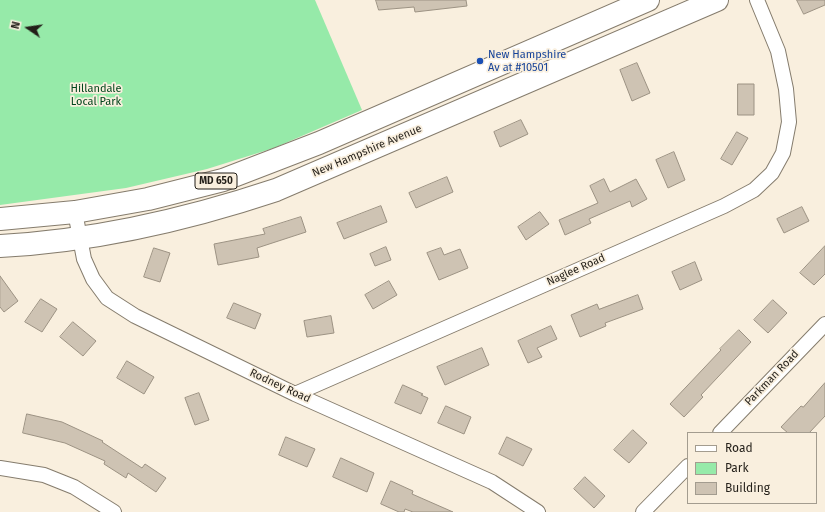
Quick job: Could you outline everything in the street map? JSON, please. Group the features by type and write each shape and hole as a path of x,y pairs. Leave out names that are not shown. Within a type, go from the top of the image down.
{"main road":[{"name":"MD 650","path":"0,219 75,212 148,199 223,180 319,143 648,0"},
{"name":"New Hampshire Avenue","path":"0,246 126,232 233,204 276,190 717,0"}],"street":[{"name":"Naglee Road","path":"295,394 724,206 754,190 772,173 783,153 789,122 786,89 778,51 757,0"},
{"name":"Rodney Road","path":"75,212 84,259 92,279 107,298 135,316 295,394 492,482 538,512"},
{"name":"Parkman Road","path":"721,432 825,324"},
{"path":"643,512 687,467"},
{"path":"0,468 50,477 74,487 114,512"}],"green space":[{"name":"Hillandale Local Park","path":"0,0 315,0 362,110 274,148 207,169 126,188 0,205"}],"building":[{"path":"376,0 466,0 467,6 415,12 414,7 379,10"},
{"path":"797,0 825,0 825,5 804,14"},
{"path":"637,63 650,93 632,101 620,70"},
{"path":"738,84 754,84 754,115 738,115"},
{"path":"521,120 528,134 500,147 494,132"},
{"path":"737,132 748,138 732,165 721,159"},
{"path":"674,152 685,180 668,188 656,160"},
{"path":"447,177 453,192 416,208 409,193"},
{"path":"604,179 610,192 636,179 647,199 632,207 630,201 589,219 591,223 565,235 559,220 598,203 590,186"},
{"path":"381,206 387,222 344,239 337,223"},
{"path":"802,207 809,221 784,233 777,219"},
{"path":"540,212 549,224 526,240 518,227"},
{"path":"301,217 306,232 257,248 259,257 218,265 214,244 265,234 263,229"},
{"path":"825,246 825,274 814,285 800,273"},
{"path":"386,247 391,260 375,266 370,254"},
{"path":"154,248 170,253 160,282 144,277"},
{"path":"441,248 444,255 460,249 468,268 439,280 427,253"},
{"path":"695,262 702,280 680,290 672,272"},
{"path":"0,276 18,301 4,312 0,307"},
{"path":"389,281 397,295 373,309 365,295"},
{"path":"638,295 643,309 605,323 606,326 580,337 571,315 597,304 599,309"},
{"path":"41,299 57,309 42,332 25,322"},
{"path":"773,300 787,313 768,333 754,320"},
{"path":"234,303 261,314 255,329 227,318"},
{"path":"331,316 334,333 307,337 304,321"},
{"path":"73,322 96,341 83,356 60,337"},
{"path":"551,326 557,339 537,348 542,357 528,363 518,341"},
{"path":"739,330 751,342 701,395 703,397 684,417 670,404"},
{"path":"482,348 489,365 445,385 437,367"},
{"path":"127,361 154,377 144,394 117,378"},
{"path":"825,383 825,416 810,432 787,432 781,427 801,406 803,407"},
{"path":"403,385 423,394 421,395 428,398 421,414 395,403"},
{"path":"199,393 209,420 195,425 185,398"},
{"path":"446,406 471,417 464,434 438,423"},
{"path":"27,414 62,422 103,441 102,442 142,468 145,464 166,478 156,492 128,473 126,478 104,464 105,461 65,443 23,433"},
{"path":"633,430 647,443 629,463 614,450"},
{"path":"286,437 315,449 307,467 279,455"},
{"path":"507,437 532,449 523,466 499,454"},
{"path":"341,458 374,473 367,492 333,477"},
{"path":"585,477 605,496 594,508 574,489"},
{"path":"391,481 413,491 412,494 453,512 413,512 405,509 404,512 399,512 381,504"}],"place":[{"name":"New Hampshire Av at #10501","path":"480,61"}]}
